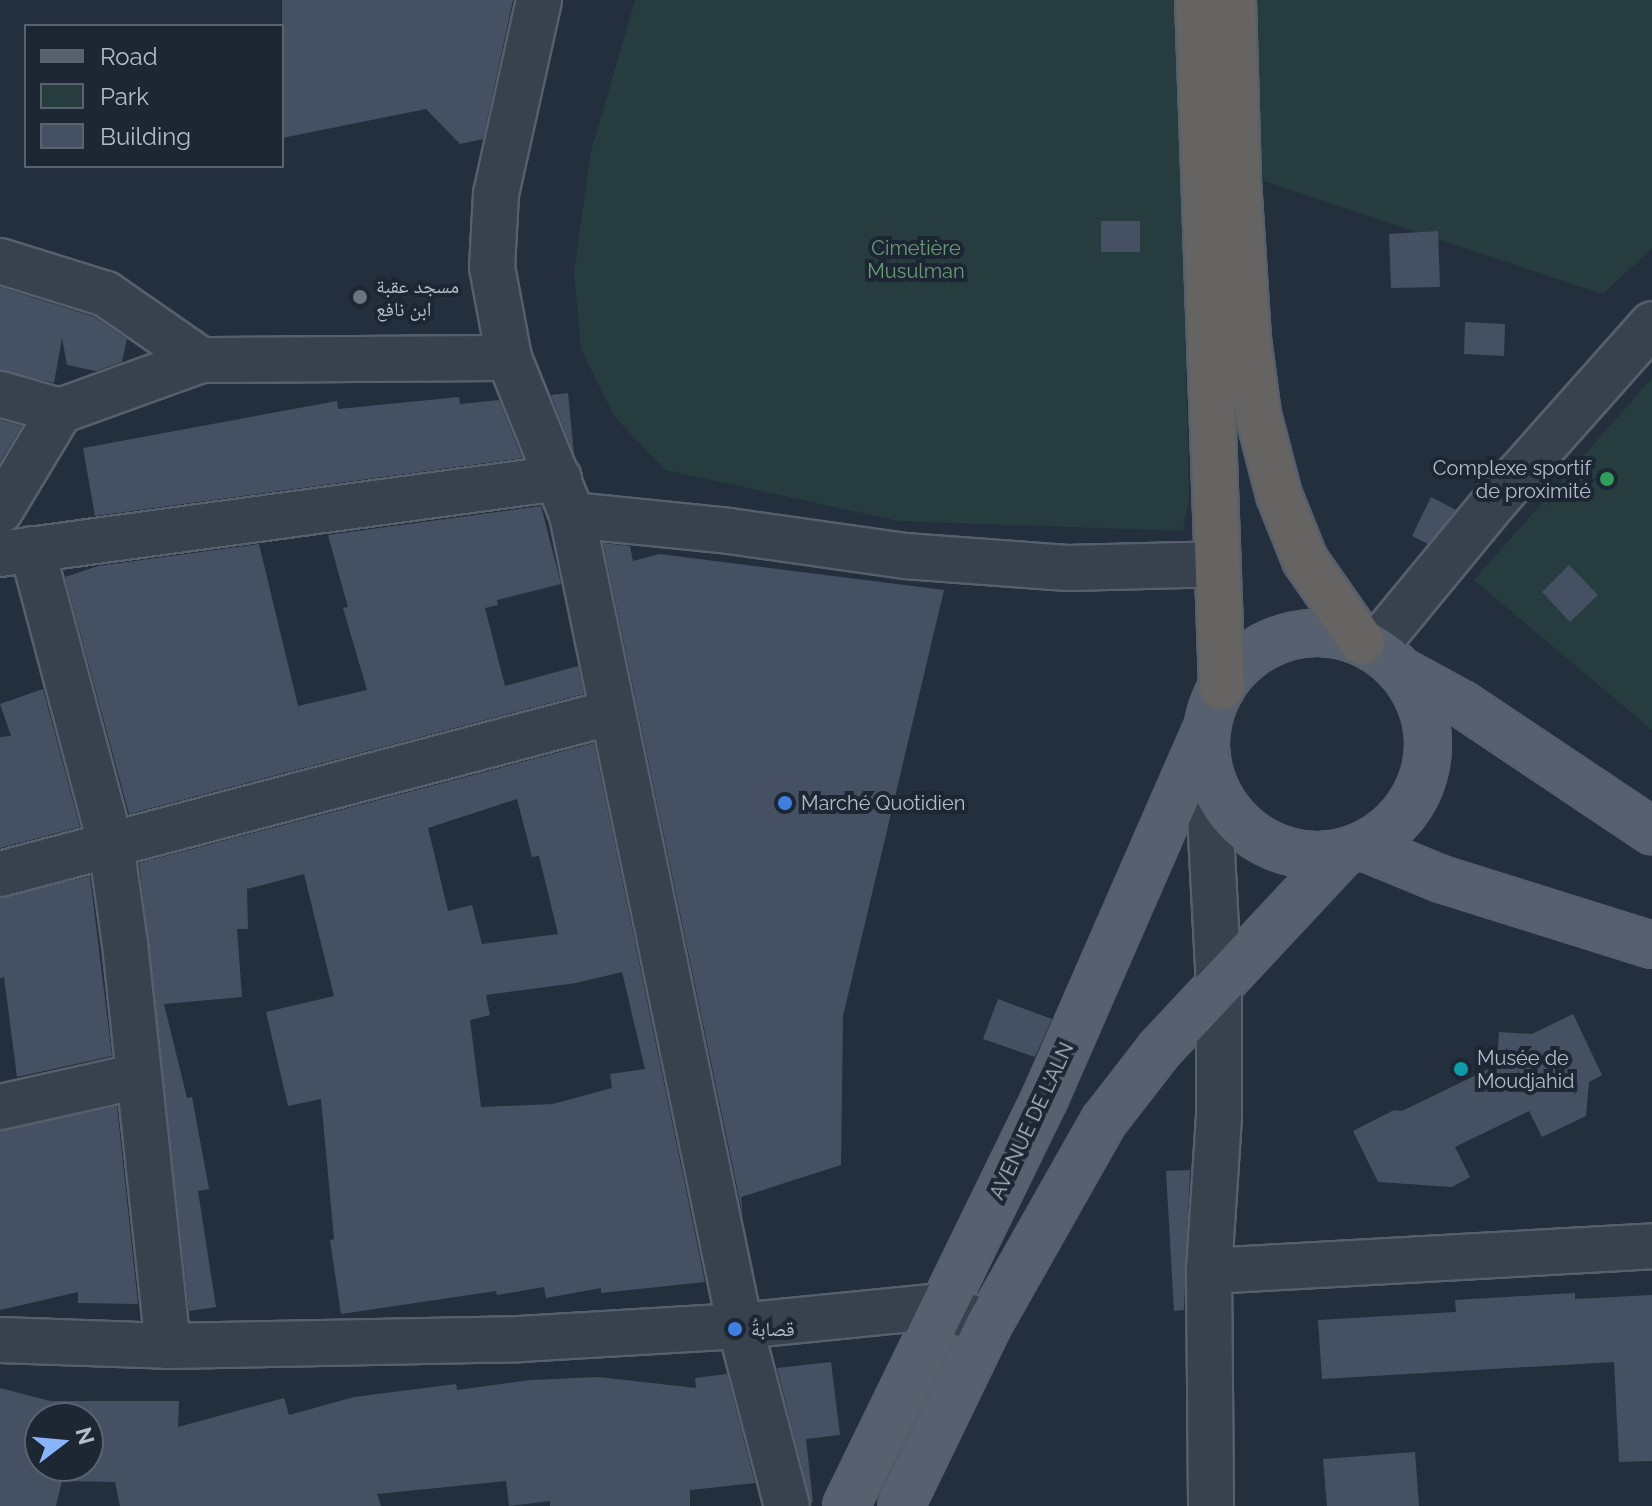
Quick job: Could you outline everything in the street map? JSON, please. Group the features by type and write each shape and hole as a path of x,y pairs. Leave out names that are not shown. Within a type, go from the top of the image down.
{"highway":[{"path":"1198,0 1222,688"},
{"path":"1233,0 1238,180 1248,339 1258,414 1279,495 1305,560 1380,654"}],"main road":[{"path":"1652,831 1487,720 1380,654 1333,633 1304,633 1276,640 1250,654 1222,688 1206,743 1217,793 1238,824 1269,845 1304,856 1352,851 1652,945"},
{"path":"901,1506 989,1324 1104,1121 1159,1050 1219,987 1352,851 1392,828 1406,811 1426,770 1429,735 1421,702 1380,654"},
{"name":"AVENUE DE L'ALN","path":"846,1506 1045,1098 1206,743"}],"street":[{"path":"539,0 496,194 492,267 509,358 566,496 740,1326 787,1506"},
{"path":"0,261 106,294 201,360"},
{"path":"1380,654 1496,500 1652,324"},
{"path":"0,394 60,411 201,360 509,358"},
{"path":"0,511 60,411"},
{"path":"168,1346 111,845 16,551 566,496 729,531 905,556 1068,568 1216,564"},
{"path":"0,874 613,712"},
{"path":"1206,743 1219,987 1219,1116 1209,1271 1211,1506"},
{"path":"0,1107 139,1076"},
{"path":"1209,1271 1652,1246"},
{"path":"0,1340 168,1346 520,1339 740,1326 942,1306 989,1324"}],"green space":[{"name":"Cimetière Musulman","path":"635,0 1178,0 1189,499 1183,531 899,521 665,470 614,416 581,349 574,272 591,151"},
{"path":"1247,0 1652,0 1652,248 1603,294 1255,178"},
{"name":"Complexe sportif de proximité","path":"1652,378 1652,730 1474,580"}],"building":[{"path":"282,0 513,0 483,139 460,144 426,109 284,138"},
{"path":"1101,221 1140,221 1140,252 1101,252"},
{"path":"1438,231 1440,287 1391,288 1389,234"},
{"path":"0,287 95,317 127,339 122,362 96,371 67,365 62,338 54,383 0,370"},
{"path":"1465,322 1505,324 1504,356 1464,354"},
{"path":"568,393 574,454 551,395"},
{"path":"459,397 460,404 499,400 522,458 95,516 83,448 337,401 338,409"},
{"path":"0,420 22,426 0,462"},
{"path":"1431,497 1456,510 1428,544 1412,536"},
{"path":"541,506 561,584 497,600 498,605 485,608 505,686 578,666 584,694 129,814 65,577 98,566 259,544 298,706 367,690 343,608 348,607 328,535"},
{"name":"Marché Quotidien","path":"603,543 630,546 633,561 659,554 944,590 843,1016 841,1165 741,1197 743,1216"},
{"path":"1569,565 1598,595 1570,622 1542,592"},
{"path":"43,689 80,827 0,848 0,737 11,736 0,704"},
{"path":"594,743 705,1282 601,1293 601,1288 546,1298 544,1287 497,1295 496,1291 341,1314 330,1240 334,1239 321,1099 288,1106 266,1012 334,996 304,874 247,889 248,929 237,929 242,997 164,1004 187,1098 192,1097 209,1189 198,1191 216,1307 189,1311 139,863","holes":["517,799 532,857 539,856 558,934 482,944 472,905 448,911 428,828","622,972 645,1069 610,1074 612,1088 553,1104 481,1107 470,1020 490,1015 486,995 576,983"]},
{"path":"90,876 112,1056 17,1077 4,977 0,978 0,898"},
{"path":"998,999 1052,1019 1035,1057 983,1039"},
{"path":"1573,1014 1602,1075 1589,1082 1586,1116 1542,1137 1529,1111 1455,1147 1470,1177 1452,1187 1378,1182 1353,1131 1497,1065 1499,1032 1532,1034"},
{"path":"117,1106 138,1304 78,1303 78,1292 0,1310 0,1131"},
{"path":"1190,1170 1184,1310 1174,1311 1166,1171"},
{"path":"1575,1293 1575,1299 1652,1295 1652,1461 1619,1462 1614,1362 1322,1379 1318,1320 1456,1312 1455,1300"},
{"path":"831,1362 840,1435 806,1439 811,1503 777,1368"},
{"path":"727,1374 755,1483 690,1490 690,1506 550,1506 550,1501 509,1506 506,1481 377,1494 381,1506 120,1506 115,1482 104,1482 104,1402 24,1402 24,1482 62,1482 56,1506 0,1506 0,1388 50,1401 179,1401 178,1427 284,1398 289,1415 354,1397 456,1384 457,1390 531,1380 598,1377 696,1388 695,1378"},
{"path":"1415,1452 1419,1506 1327,1506 1323,1459"}],"place":[{"name":"مسجد عقبة ابن نافع","path":"360,297"},
{"name":"Complexe sportif de proximité","path":"1607,479"},
{"name":"Marché Quotidien","path":"785,803"},
{"name":"Musée de Moudjahid","path":"1461,1069"},
{"name":"قصابةُ","path":"735,1329"}]}
